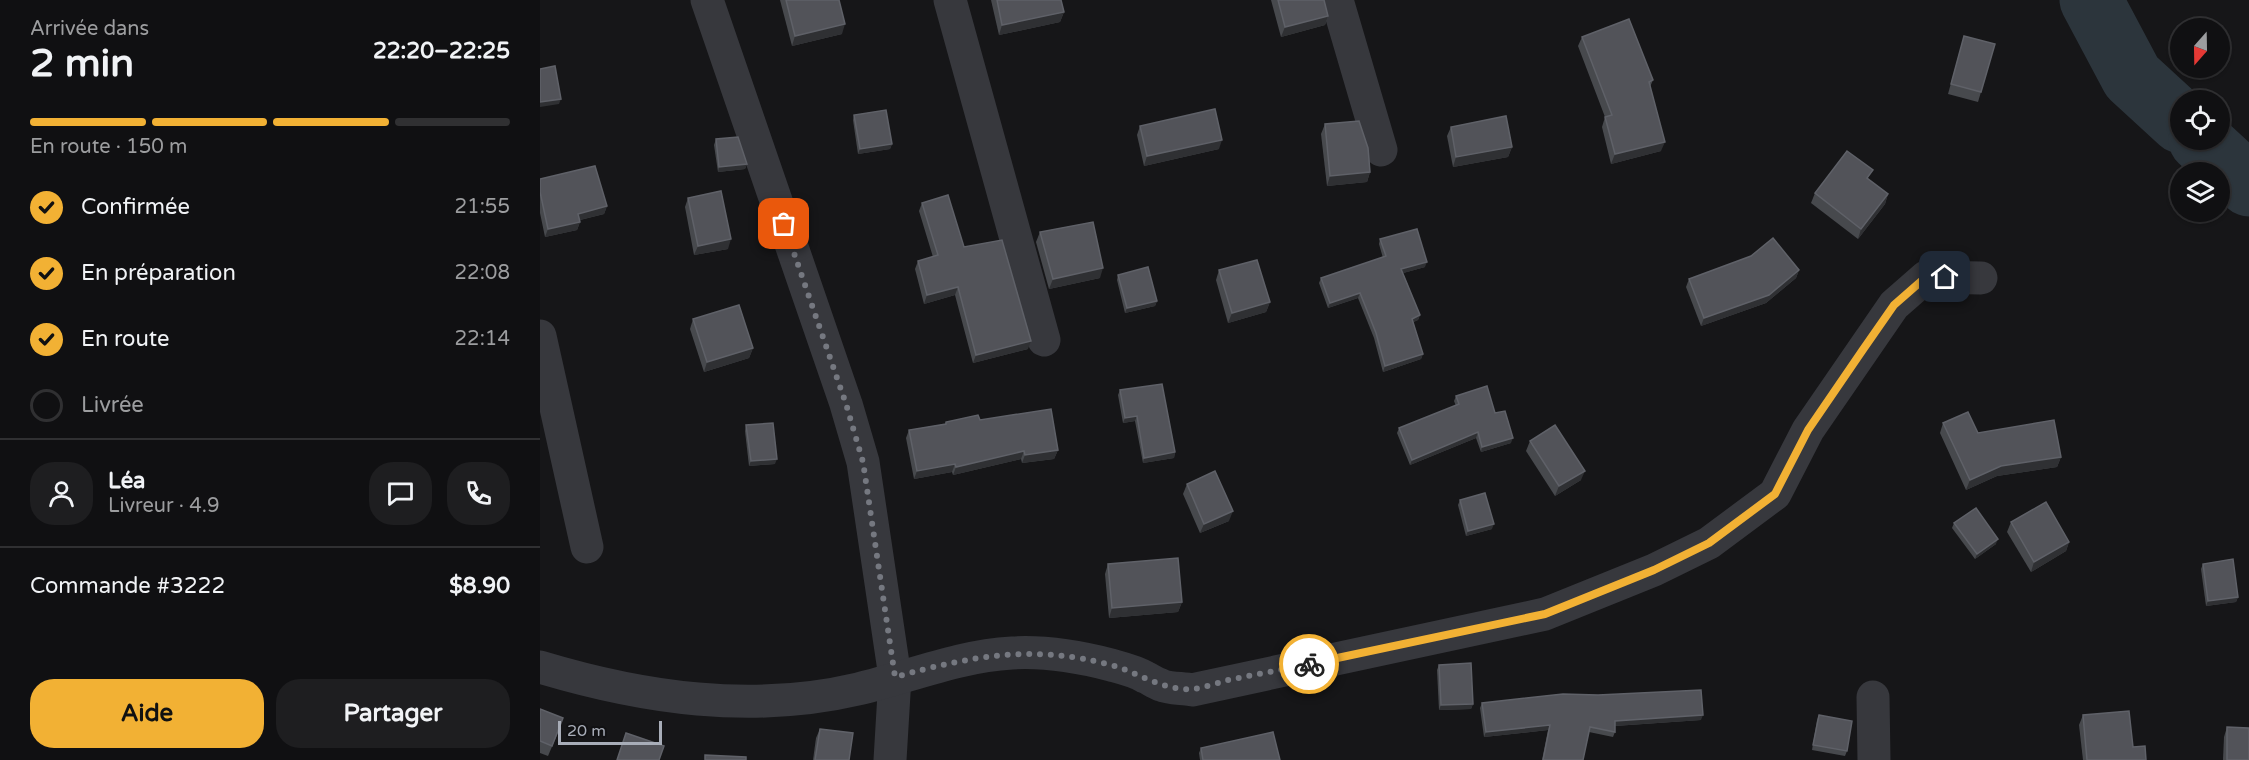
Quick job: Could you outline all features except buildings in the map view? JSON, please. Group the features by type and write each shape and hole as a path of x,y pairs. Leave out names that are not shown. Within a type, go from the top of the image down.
{"street":[{"path":"707,0 846,404 863,462 895,677 890,760"},
{"path":"950,0 1044,340"},
{"path":"1337,0 1381,150"},
{"path":"540,667 635,692 704,700 775,701 857,689 956,661 1013,653 1067,656 1111,665 1143,675 1162,686 1192,690 1545,614 1654,570 1709,543 1775,494 1808,430 1894,305 1926,277 1982,278"},
{"path":"540,336 587,547"},
{"path":"1873,697 1874,760"}],"waterway":[{"path":"2091,0 2132,77 2170,112"},
{"path":"2211,150 2249,185"}],"way so far":[{"path":"784,224 846,404 863,462 895,677 956,661 1013,653 1067,656 1111,665 1143,675 1162,686 1192,690 1224,681 1309,664"}],"route":[{"path":"1309,664 1545,614 1654,570 1709,543 1775,494 1808,430 1894,305 1926,277 1945,277"}]}
